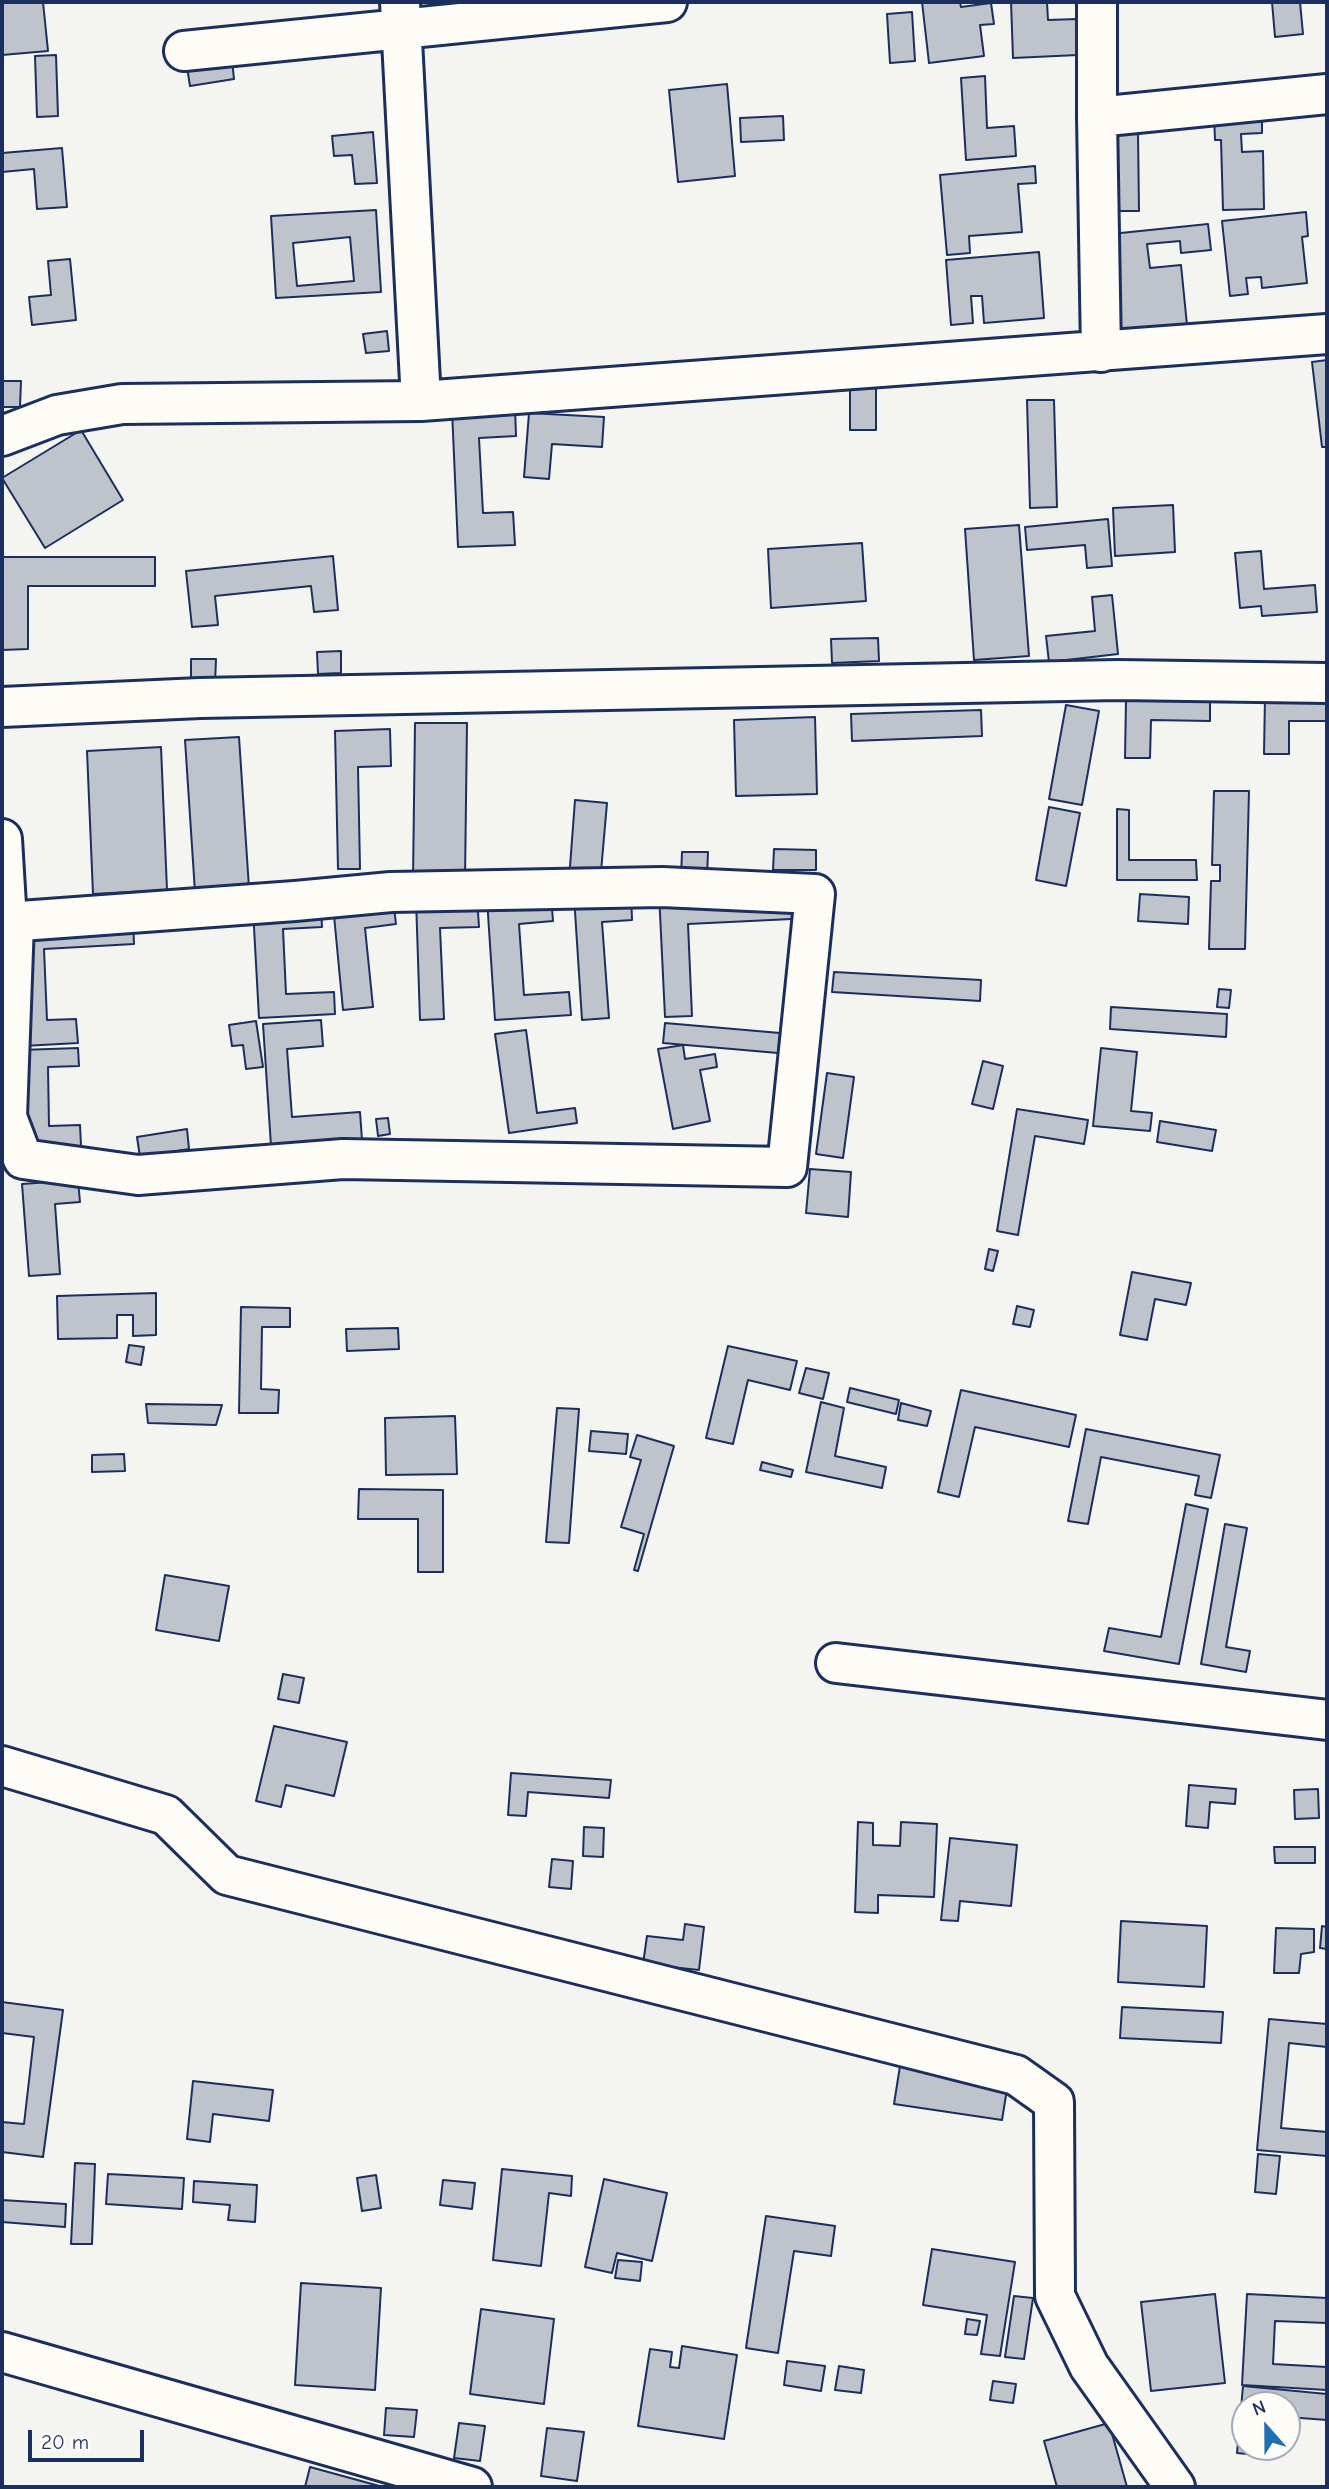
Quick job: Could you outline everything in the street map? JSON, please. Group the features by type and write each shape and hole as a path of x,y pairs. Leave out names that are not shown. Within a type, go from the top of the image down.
{"street":[{"path":"184,51 401,16 667,2"},
{"path":"1097,2 1101,352"},
{"path":"401,16 421,401"},
{"path":"1097,117 1327,94"},
{"path":"2,436 57,415 122,404 421,401 1327,334"},
{"path":"2,708 200,698 367,694 1118,680 1327,683"},
{"path":"2,839 8,922 391,892 662,887 815,894 787,1167 343,1159 138,1175 23,1159 7,1117 14,922"},
{"path":"836,1663 1327,1720"},
{"path":"2,1766 166,1815 227,1875 1016,2075 1054,2102 1055,2296 1089,2366 1175,2487"},
{"path":"2,2352 472,2487"}],"building":[{"path":"2,2 43,2 48,51 2,55"},
{"path":"922,2 960,2 961,7 991,3 994,24 980,25 984,56 929,63"},
{"path":"1011,2 1047,2 1048,20 1077,19 1078,55 1013,58"},
{"path":"1272,2 1300,2 1303,34 1275,37"},
{"path":"912,12 915,61 890,63 887,14"},
{"path":"56,55 58,116 37,117 35,56"},
{"path":"232,60 234,79 190,86 187,67"},
{"path":"985,76 987,128 1014,126 1016,156 966,160 961,78"},
{"path":"727,84 735,176 678,182 669,90"},
{"path":"1262,113 1262,133 1241,134 1242,152 1263,151 1264,209 1223,210 1221,140 1215,140 1214,115"},
{"path":"783,116 784,140 741,142 740,118"},
{"path":"373,132 377,183 355,184 352,155 334,156 332,136"},
{"path":"1138,132 1139,211 1108,211 1107,133"},
{"path":"62,148 67,207 37,209 34,169 2,172 2,153"},
{"path":"1035,166 1036,183 1018,184 1022,232 969,236 970,253 947,255 940,175"},
{"path":"376,210 381,292 276,298 271,216","holes":["350,237 354,281 297,286 293,243"]},
{"path":"1306,212 1308,236 1302,237 1307,283 1262,288 1261,277 1246,278 1248,294 1230,296 1222,221"},
{"path":"1208,224 1211,250 1181,253 1180,241 1147,244 1150,268 1181,265 1187,325 1121,332 1111,234"},
{"path":"1039,252 1044,318 984,323 982,296 971,296 973,323 951,325 946,260"},
{"path":"70,259 76,320 32,325 29,297 51,295 48,261"},
{"path":"387,331 389,351 366,353 363,334"},
{"path":"1327,360 1327,447 1322,447 1312,362"},
{"path":"2,381 21,381 20,407 2,407"},
{"path":"850,387 876,387 876,430 850,430"},
{"path":"1027,400 1054,400 1057,507 1030,508"},
{"path":"515,407 516,436 479,438 483,513 513,512 515,545 458,547 452,410"},
{"path":"529,413 604,417 602,447 552,444 549,479 524,477"},
{"path":"81,430 123,500 45,548 2,478"},
{"path":"1173,505 1175,552 1115,556 1113,508"},
{"path":"1108,519 1112,566 1087,568 1085,545 1027,550 1025,527"},
{"path":"1019,525 1029,656 974,660 965,529"},
{"path":"862,543 866,601 771,608 768,549"},
{"path":"1261,551 1264,589 1315,585 1317,612 1262,616 1261,606 1240,608 1235,553"},
{"path":"333,556 338,610 314,612 311,586 215,596 218,625 192,627 186,571"},
{"path":"2,557 155,557 155,586 28,586 28,649 2,650"},
{"path":"1112,595 1118,654 1049,662 1046,636 1095,631 1092,597"},
{"path":"878,638 879,661 832,663 831,639"},
{"path":"341,651 341,673 318,674 317,652"},
{"path":"191,659 216,659 215,684 191,684"},
{"path":"1265,696 1327,697 1327,721 1289,721 1289,754 1264,754"},
{"path":"1126,700 1210,701 1210,721 1151,720 1150,758 1125,758"},
{"path":"1066,705 1099,711 1082,805 1049,799"},
{"path":"981,710 982,736 852,741 851,714"},
{"path":"815,717 817,794 736,796 734,720"},
{"path":"415,723 467,723 465,879 413,878"},
{"path":"390,729 391,766 358,767 360,869 338,869 335,731"},
{"path":"239,737 249,888 195,892 185,740"},
{"path":"161,747 167,890 93,894 87,751"},
{"path":"1214,791 1249,791 1245,949 1209,949 1211,881 1220,881 1220,865 1212,865"},
{"path":"575,800 607,803 600,883 569,880"},
{"path":"1049,807 1080,813 1066,886 1036,880"},
{"path":"1117,809 1129,810 1129,860 1196,860 1197,880 1117,880"},
{"path":"774,849 816,850 816,870 773,870"},
{"path":"682,852 708,852 707,878 681,877"},
{"path":"811,885 812,918 688,924 692,1016 665,1017 659,893"},
{"path":"631,892 632,920 602,922 609,1018 582,1020 574,896"},
{"path":"1140,894 1189,897 1188,924 1138,921"},
{"path":"551,895 553,921 519,924 524,995 569,992 571,1015 495,1020 487,899"},
{"path":"477,897 479,927 440,928 444,1019 420,1020 416,899"},
{"path":"393,899 396,924 365,928 373,1007 343,1010 333,905"},
{"path":"321,906 322,927 283,929 286,994 334,992 335,1014 259,1018 253,909"},
{"path":"133,920 134,944 44,949 47,1020 76,1019 78,1043 23,1046 17,927"},
{"path":"834,972 981,980 980,1001 832,992"},
{"path":"1219,989 1231,990 1229,1008 1217,1007"},
{"path":"1111,1007 1227,1014 1226,1037 1110,1029"},
{"path":"321,1020 323,1046 287,1049 292,1117 360,1112 362,1140 271,1146 263,1024"},
{"path":"256,1021 263,1067 246,1069 243,1045 232,1046 229,1025"},
{"path":"665,1023 780,1033 778,1053 663,1043"},
{"path":"526,1030 537,1113 575,1108 577,1123 509,1133 495,1034"},
{"path":"683,1045 685,1059 715,1054 717,1067 700,1070 710,1121 673,1129 658,1049"},
{"path":"78,1048 79,1066 48,1067 49,1126 80,1125 82,1167 25,1169 21,1050"},
{"path":"1101,1048 1137,1052 1131,1111 1152,1113 1150,1131 1093,1126"},
{"path":"983,1061 1003,1066 993,1109 972,1104"},
{"path":"827,1073 854,1077 843,1158 816,1154"},
{"path":"1017,1109 1088,1120 1084,1144 1035,1136 1018,1235 997,1231"},
{"path":"388,1118 390,1134 378,1136 376,1119"},
{"path":"1160,1121 1216,1130 1212,1151 1157,1142"},
{"path":"187,1129 189,1149 140,1157 137,1137"},
{"path":"810,1169 851,1172 848,1217 806,1213"},
{"path":"78,1180 80,1202 55,1204 60,1274 29,1276 22,1184"},
{"path":"989,1249 998,1251 993,1271 985,1269"},
{"path":"1132,1272 1191,1283 1186,1305 1155,1299 1147,1340 1120,1335"},
{"path":"156,1293 156,1335 133,1336 133,1315 117,1315 117,1338 58,1339 57,1296"},
{"path":"1017,1306 1034,1310 1030,1327 1013,1324"},
{"path":"241,1307 290,1308 290,1327 262,1327 261,1389 279,1390 278,1413 239,1413"},
{"path":"398,1328 399,1349 347,1351 346,1329"},
{"path":"129,1345 144,1347 141,1365 126,1362"},
{"path":"728,1346 797,1361 790,1390 748,1380 733,1444 706,1438"},
{"path":"806,1368 829,1373 823,1399 799,1393"},
{"path":"850,1388 899,1400 896,1414 847,1402"},
{"path":"961,1390 1076,1415 1069,1447 975,1427 959,1497 938,1492"},
{"path":"821,1402 844,1408 835,1456 886,1467 882,1488 806,1472"},
{"path":"901,1403 931,1411 927,1426 898,1420"},
{"path":"146,1404 222,1405 216,1425 148,1423"},
{"path":"557,1408 579,1409 569,1543 546,1542"},
{"path":"455,1416 457,1474 386,1475 385,1418"},
{"path":"1086,1429 1220,1455 1211,1498 1195,1495 1199,1476 1101,1457 1088,1524 1068,1521"},
{"path":"591,1431 628,1434 626,1454 589,1451"},
{"path":"637,1435 674,1446 638,1571 634,1570 644,1534 621,1527 641,1460 630,1457"},
{"path":"124,1454 125,1471 92,1472 92,1455"},
{"path":"762,1462 793,1470 791,1477 760,1470"},
{"path":"359,1489 443,1490 443,1572 418,1572 418,1519 358,1519"},
{"path":"1186,1504 1208,1509 1179,1664 1104,1651 1109,1628 1161,1637"},
{"path":"1225,1524 1247,1528 1226,1647 1250,1651 1246,1672 1201,1664"},
{"path":"165,1575 229,1586 219,1641 156,1630"},
{"path":"283,1674 304,1678 299,1703 278,1699"},
{"path":"274,1726 347,1742 334,1796 286,1785 281,1807 256,1801"},
{"path":"511,1773 611,1780 609,1798 528,1792 526,1816 508,1815"},
{"path":"1189,1785 1236,1789 1235,1804 1210,1802 1208,1828 1186,1826"},
{"path":"1318,1789 1319,1818 1295,1819 1294,1790"},
{"path":"858,1822 873,1823 873,1845 900,1846 901,1822 937,1824 934,1897 878,1895 878,1913 855,1912"},
{"path":"584,1827 604,1828 603,1857 583,1856"},
{"path":"950,1838 1017,1845 1011,1906 960,1901 958,1921 941,1920"},
{"path":"1274,1847 1315,1847 1315,1863 1275,1863"},
{"path":"552,1859 573,1861 571,1889 549,1887"},
{"path":"1121,1921 1207,1926 1204,1987 1118,1982"},
{"path":"685,1924 704,1927 699,1970 643,1964 647,1936 683,1940"},
{"path":"1322,1926 1327,1927 1327,1949 1320,1948"},
{"path":"1276,1928 1314,1929 1314,1952 1301,1954 1299,1973 1274,1973"},
{"path":"2,2002 63,2010 43,2157 2,2152 2,2122 24,2124 34,2037 2,2033"},
{"path":"1122,2007 1223,2012 1221,2043 1120,2038"},
{"path":"1269,2019 1327,2024 1327,2047 1289,2043 1281,2128 1327,2132 1327,2156 1257,2150"},
{"path":"900,2066 1008,2083 1002,2120 894,2104"},
{"path":"193,2081 273,2090 269,2121 213,2114 210,2142 187,2139"},
{"path":"1258,2154 1280,2156 1276,2194 1255,2192"},
{"path":"75,2163 95,2164 92,2244 71,2244"},
{"path":"502,2169 572,2176 571,2196 549,2193 541,2266 493,2260"},
{"path":"108,2174 184,2178 182,2209 106,2204"},
{"path":"376,2175 381,2208 362,2211 357,2178"},
{"path":"604,2179 667,2193 652,2261 617,2253 612,2273 585,2267"},
{"path":"443,2180 475,2183 472,2209 440,2205"},
{"path":"194,2181 257,2185 255,2222 228,2220 230,2205 193,2202"},
{"path":"2,2200 66,2204 65,2227 2,2222"},
{"path":"766,2216 835,2226 831,2256 794,2251 778,2353 746,2348"},
{"path":"932,2249 1015,2262 1000,2356 981,2354 987,2315 923,2305"},
{"path":"618,2260 642,2262 640,2281 615,2278"},
{"path":"301,2283 381,2288 375,2390 295,2385"},
{"path":"1215,2294 1225,2383 1151,2391 1141,2302"},
{"path":"1247,2294 1327,2298 1327,2323 1275,2321 1273,2364 1327,2367 1327,2390 1242,2385"},
{"path":"1014,2296 1033,2298 1024,2359 1005,2357"},
{"path":"481,2309 554,2319 544,2404 470,2394"},
{"path":"967,2319 980,2321 977,2335 965,2334"},
{"path":"682,2346 737,2355 724,2439 638,2426 650,2349 672,2352 670,2367 679,2368"},
{"path":"787,2361 825,2366 821,2391 784,2385"},
{"path":"839,2366 864,2370 861,2393 835,2390"},
{"path":"993,2381 1016,2384 1013,2403 990,2400"},
{"path":"1243,2386 1296,2391 1243,2391"},
{"path":"1301,2392 1327,2394 1327,2420 1301,2418"},
{"path":"386,2408 417,2410 414,2437 384,2435"},
{"path":"459,2423 485,2426 480,2461 454,2458"},
{"path":"1109,2423 1127,2487 1057,2487 1044,2441"},
{"path":"547,2428 584,2432 577,2481 541,2476"},
{"path":"310,2467 383,2487 305,2487"}]}
